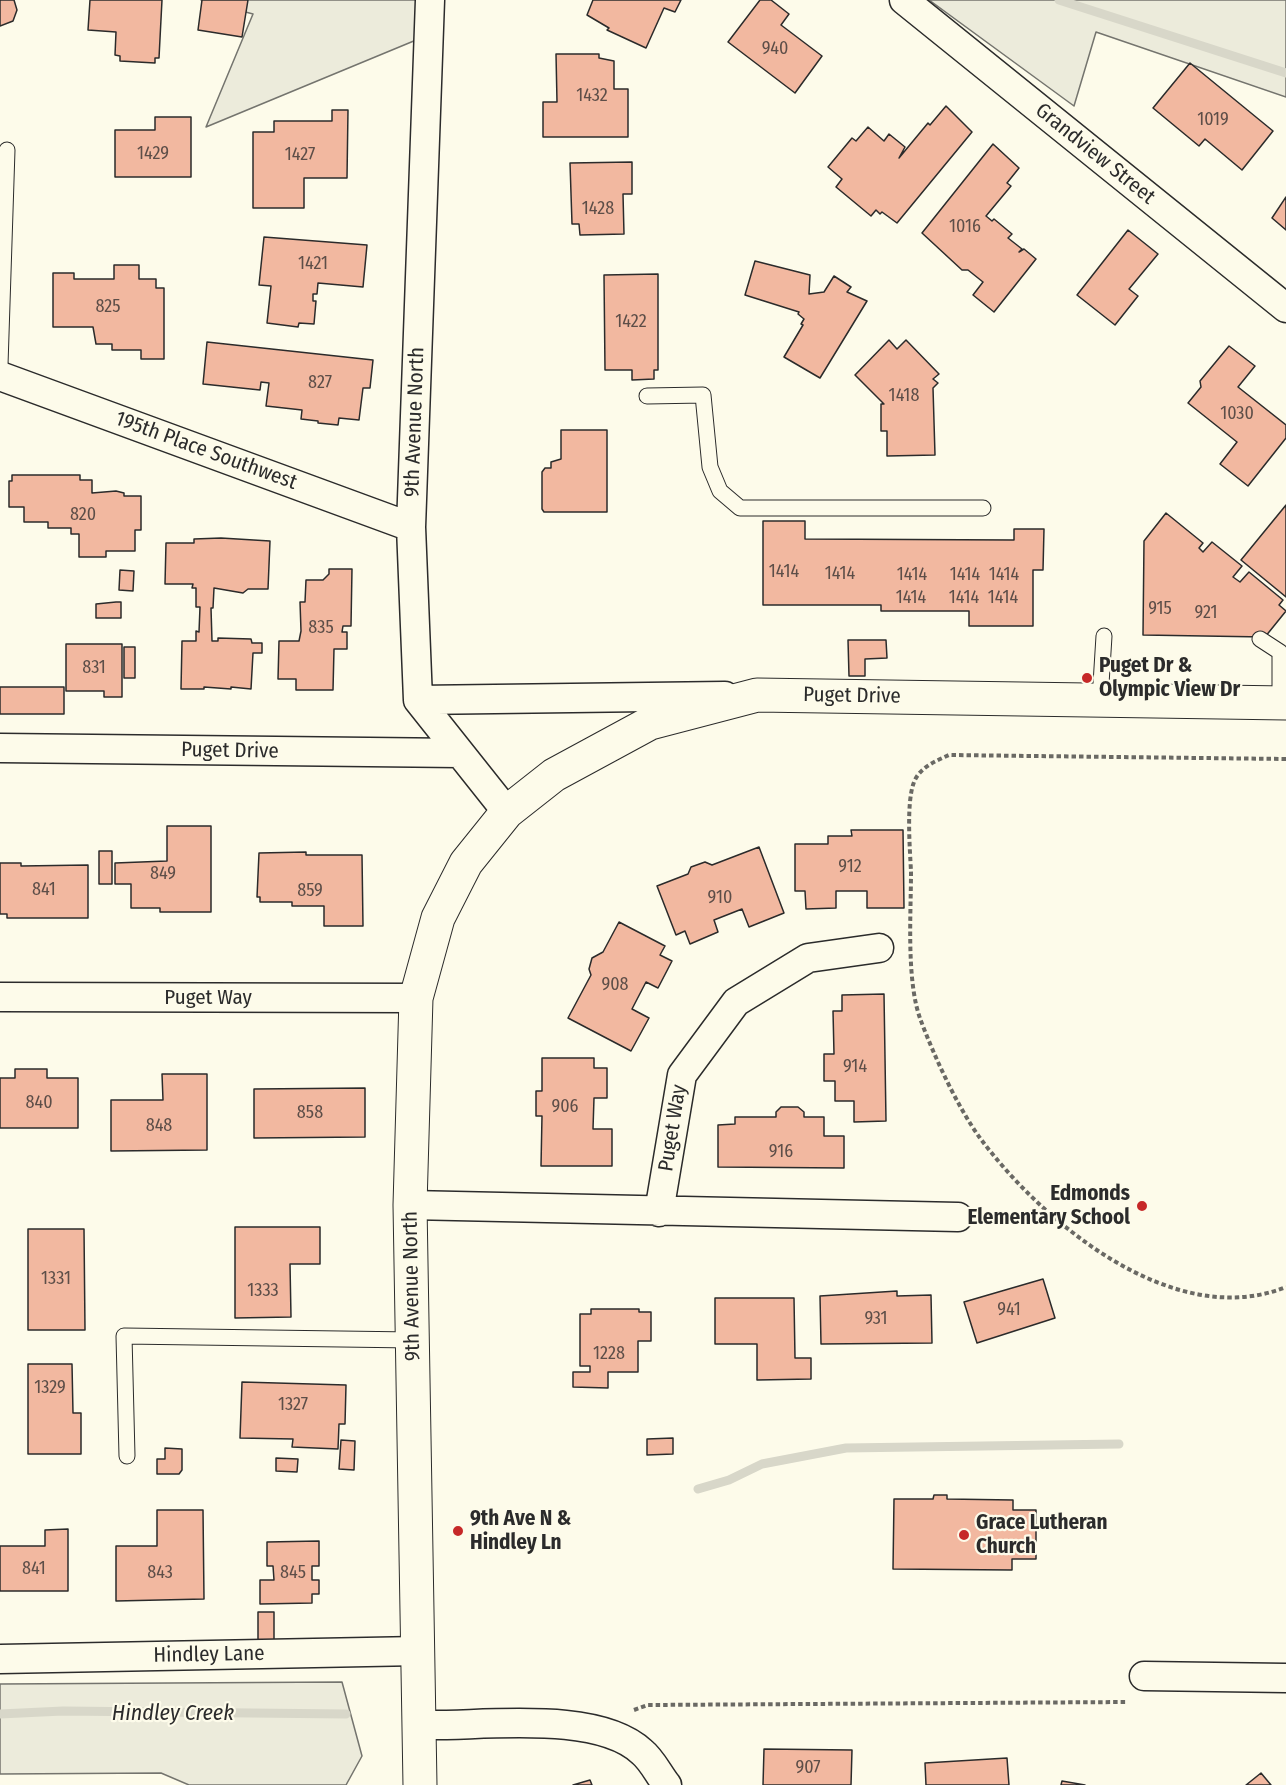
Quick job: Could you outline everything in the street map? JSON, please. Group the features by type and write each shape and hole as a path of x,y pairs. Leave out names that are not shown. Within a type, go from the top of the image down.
{"main road":[{"name":"Puget Drive","path":"757,695 1283,703"},
{"name":"9th Avenue North","path":"420,1785 410,1205 416,998 438,918 460,872 507,812 554,775 650,723 757,695"}],"street":[{"name":"9th Avenue North","path":"418,700 411,527 430,0"},
{"name":"Grandview Street","path":"913,3 1286,308"},
{"name":"195th Place Southwest","path":"0,376 411,527"},
{"name":"Puget Drive","path":"418,700 757,695"},
{"path":"418,700 507,812"},
{"name":"Puget Drive","path":"0,748 460,753"},
{"name":"Puget Way","path":"659,1212 682,1075 736,1002 808,958 879,948"},
{"name":"Puget Way","path":"0,997 416,998"},
{"path":"410,1205 958,1217"},
{"name":"Hindley Lane","path":"0,1659 419,1651"},
{"path":"1144,1676 1286,1678"},
{"path":"420,1725 533,1723 604,1730 642,1752 667,1785"}],"lane":[{"path":"0,365 7,150"},
{"path":"647,396 703,395 710,467 720,491 740,508 983,508"},
{"path":"1100,700 1104,636"},
{"path":"1260,639 1280,652 1283,703"},
{"path":"127,1456 124,1336 413,1340"}],"path":[{"path":"1286,759 949,755 929,764 914,781 910,822 912,971 920,1019 946,1077 980,1137 1023,1190 1073,1231 1128,1270 1169,1287 1209,1295 1250,1298 1286,1287"},
{"path":"604,1730 628,1712 648,1705 1131,1702 1144,1676"}],"shaded area":[{"path":"201,0 422,0 421,38 206,127 253,14"},
{"path":"929,0 1286,0 1286,97 1096,32 1074,106"},
{"path":"342,1682 362,1756 346,1785 189,1785 161,1773 0,1774 0,1684"}],"building":[{"path":"0,0 14,0 17,10 13,21 0,26"},
{"path":"90,0 162,0 159,58 155,58 155,63 120,61 120,56 115,55 116,32 88,30"},
{"path":"202,0 248,0 242,37 198,30"},
{"path":"593,0 681,0 675,12 664,8 646,48 607,30 609,28 587,15"},
{"path":"760,0 771,0 789,14 781,25 822,56 795,93 728,42"},
{"path":"556,54 599,54 599,58 614,61 614,89 628,89 628,137 543,137 543,102 557,102"},
{"path":"1190,63 1273,131 1242,170 1205,139 1199,146 1153,108"},
{"path":"946,106 972,132 897,223 876,210 871,216 836,187 842,179 828,167 852,138 856,141 868,127 884,141 889,134 905,147 899,158 928,123 930,125"},
{"path":"332,110 348,110 347,178 304,178 304,208 253,208 253,132 274,132 274,121 332,121"},
{"path":"155,117 191,117 191,177 115,177 115,130 155,130"},
{"path":"993,144 1019,168 1007,183 1011,186 986,216 992,221 994,219 1012,234 1008,238 1022,249 1019,252 1024,249 1036,259 994,312 973,295 983,282 968,270 962,270 922,233"},
{"path":"632,162 632,194 623,194 624,234 580,235 579,224 572,224 570,163"},
{"path":"1286,197 1286,230 1272,218"},
{"path":"1128,230 1158,254 1129,289 1138,296 1115,325 1077,295"},
{"path":"264,237 367,245 363,287 318,283 317,294 313,294 313,301 316,301 314,324 299,323 298,327 267,323 271,286 259,285"},
{"path":"755,261 810,275 809,294 824,292 834,276 851,287 847,292 867,301 820,378 784,357 803,325 801,324 804,319 798,314 799,312 745,295"},
{"path":"114,265 139,265 139,279 156,279 156,288 164,288 164,359 141,359 141,350 112,350 112,344 96,344 93,327 53,327 53,273 74,273 74,279 114,279"},
{"path":"658,274 658,370 654,370 654,379 632,380 632,370 605,370 604,275"},
{"path":"889,340 897,349 906,340 939,374 933,379 938,383 933,388 935,455 887,456 887,431 881,431 881,404 884,404 855,375"},
{"path":"207,342 373,360 370,388 363,388 359,420 339,418 338,425 318,423 318,421 301,419 302,410 266,406 269,383 261,382 260,390 203,384"},
{"path":"1229,346 1255,366 1238,387 1286,425 1286,438 1248,486 1220,464 1237,442 1188,403 1201,387 1200,381"},
{"path":"561,430 607,430 607,512 544,512 542,509 542,472 545,468 551,468 551,462 561,459"},
{"path":"12,475 80,475 80,480 92,480 92,493 116,491 124,493 124,496 141,496 141,530 135,530 135,551 106,551 106,557 79,557 79,534 71,534 71,528 48,528 48,522 24,522 24,507 9,507 9,481 12,481"},
{"path":"1286,505 1286,597 1241,560"},
{"path":"1166,513 1203,543 1199,548 1203,552 1212,542 1242,566 1233,577 1240,582 1249,572 1283,600 1279,605 1286,611 1265,637 1143,635 1144,541"},
{"path":"763,521 805,521 805,539 1014,540 1014,529 1044,529 1043,570 1033,570 1033,626 969,626 969,611 881,611 881,605 763,605"},
{"path":"194,539 270,541 268,589 248,589 243,593 214,588 213,608 211,608 212,641 218,641 218,638 251,639 252,643 262,643 262,653 253,653 251,689 204,687 204,689 181,689 182,641 196,641 196,631 199,632 200,607 196,607 196,588 192,588 193,584 165,584 166,543 194,543"},
{"path":"329,569 352,569 351,626 343,626 342,632 347,632 347,649 334,649 333,690 296,690 296,679 278,679 279,641 299,641 300,602 305,602 306,580 323,580 329,574"},
{"path":"120,570 134,571 133,591 119,590"},
{"path":"121,602 121,618 96,618 96,604"},
{"path":"848,640 886,640 887,658 865,659 865,676 849,676"},
{"path":"66,644 122,644 122,697 104,697 104,691 66,691"},
{"path":"124,647 135,647 135,678 124,678"},
{"path":"0,687 64,687 64,714 0,714"},
{"path":"167,826 211,826 211,912 160,912 160,908 131,908 131,884 115,884 115,863 167,861"},
{"path":"851,830 903,830 904,908 867,908 867,891 836,891 836,908 806,909 805,891 795,891 795,844 828,844 828,836 852,836"},
{"path":"759,847 784,913 749,927 742,909 714,920 718,932 690,944 685,931 676,935 657,886 688,874 691,867 705,862 712,865"},
{"path":"99,851 112,851 112,884 99,884"},
{"path":"306,852 306,855 362,855 363,926 324,926 324,906 292,906 292,902 260,902 260,897 257,897 259,853"},
{"path":"0,863 21,863 21,866 88,865 88,918 7,918 7,914 0,914"},
{"path":"619,922 665,946 660,955 672,961 658,988 646,982 632,1009 649,1018 631,1051 568,1018 591,975 589,969 592,958 603,952"},
{"path":"884,994 886,1121 854,1122 854,1101 835,1101 835,1081 824,1081 824,1054 834,1054 833,1011 842,1011 842,995"},
{"path":"542,1058 594,1058 594,1068 607,1068 607,1098 594,1098 593,1129 612,1129 612,1166 541,1166 542,1116 536,1116 536,1091 542,1091"},
{"path":"15,1069 47,1069 47,1078 78,1078 78,1128 0,1128 0,1078 15,1078"},
{"path":"162,1074 207,1074 207,1150 111,1151 111,1100 163,1100"},
{"path":"365,1088 365,1137 254,1138 254,1089"},
{"path":"781,1107 798,1107 804,1112 804,1117 824,1117 824,1136 844,1136 844,1168 718,1167 718,1125 735,1124 735,1117 776,1117 776,1112"},
{"path":"235,1227 320,1227 320,1264 290,1264 291,1317 235,1318"},
{"path":"28,1229 84,1229 85,1330 28,1330"},
{"path":"1043,1279 1055,1318 977,1343 964,1302"},
{"path":"897,1291 897,1296 931,1295 932,1343 821,1344 820,1296"},
{"path":"715,1298 794,1298 795,1358 811,1358 811,1379 757,1380 757,1344 715,1344"},
{"path":"591,1309 639,1309 639,1312 651,1312 651,1341 638,1341 638,1372 608,1372 608,1388 573,1387 573,1372 590,1372 590,1366 580,1366 580,1314 591,1314"},
{"path":"28,1364 72,1364 73,1413 81,1413 81,1454 28,1454"},
{"path":"242,1382 346,1385 345,1424 339,1424 338,1449 292,1447 293,1439 240,1438"},
{"path":"673,1438 673,1454 647,1455 647,1439"},
{"path":"341,1440 355,1441 354,1470 339,1469"},
{"path":"165,1448 182,1449 182,1470 179,1474 157,1474 157,1459 165,1459"},
{"path":"276,1458 298,1459 297,1472 276,1471"},
{"name":"Grace Lutheran Church","path":"934,1495 947,1495 947,1499 1013,1500 1013,1510 1036,1510 1036,1559 1012,1559 1012,1570 893,1569 894,1499 933,1499"},
{"path":"157,1510 203,1510 204,1599 116,1601 116,1546 157,1546"},
{"path":"68,1529 68,1591 0,1591 0,1546 45,1546 45,1530"},
{"path":"319,1541 319,1566 312,1566 312,1580 319,1580 319,1594 312,1594 312,1603 260,1604 260,1580 274,1580 273,1566 267,1566 267,1542"},
{"path":"258,1612 274,1612 274,1640 258,1640"},
{"path":"764,1749 852,1750 851,1785 763,1785"},
{"path":"1007,1758 1009,1785 926,1785 925,1763"},
{"path":"1261,1773 1271,1785 1246,1785"},
{"path":"590,1780 592,1785 573,1785"},
{"path":"1062,1781 1085,1785 1061,1785"}],"waterway":[{"path":"1059,0 1286,73"},
{"path":"698,1489 729,1480 762,1464 846,1448 1119,1444"},
{"name":"Hindley Creek","path":"0,1714 63,1711 346,1714"}],"place":[{"name":"Puget Dr & Olympic View Dr","path":"1087,678"},
{"name":"Edmonds Elementary School","path":"1142,1206"},
{"name":"9th Ave N & Hindley Ln","path":"458,1531"},
{"name":"Grace Lutheran Church","path":"964,1535"}]}
